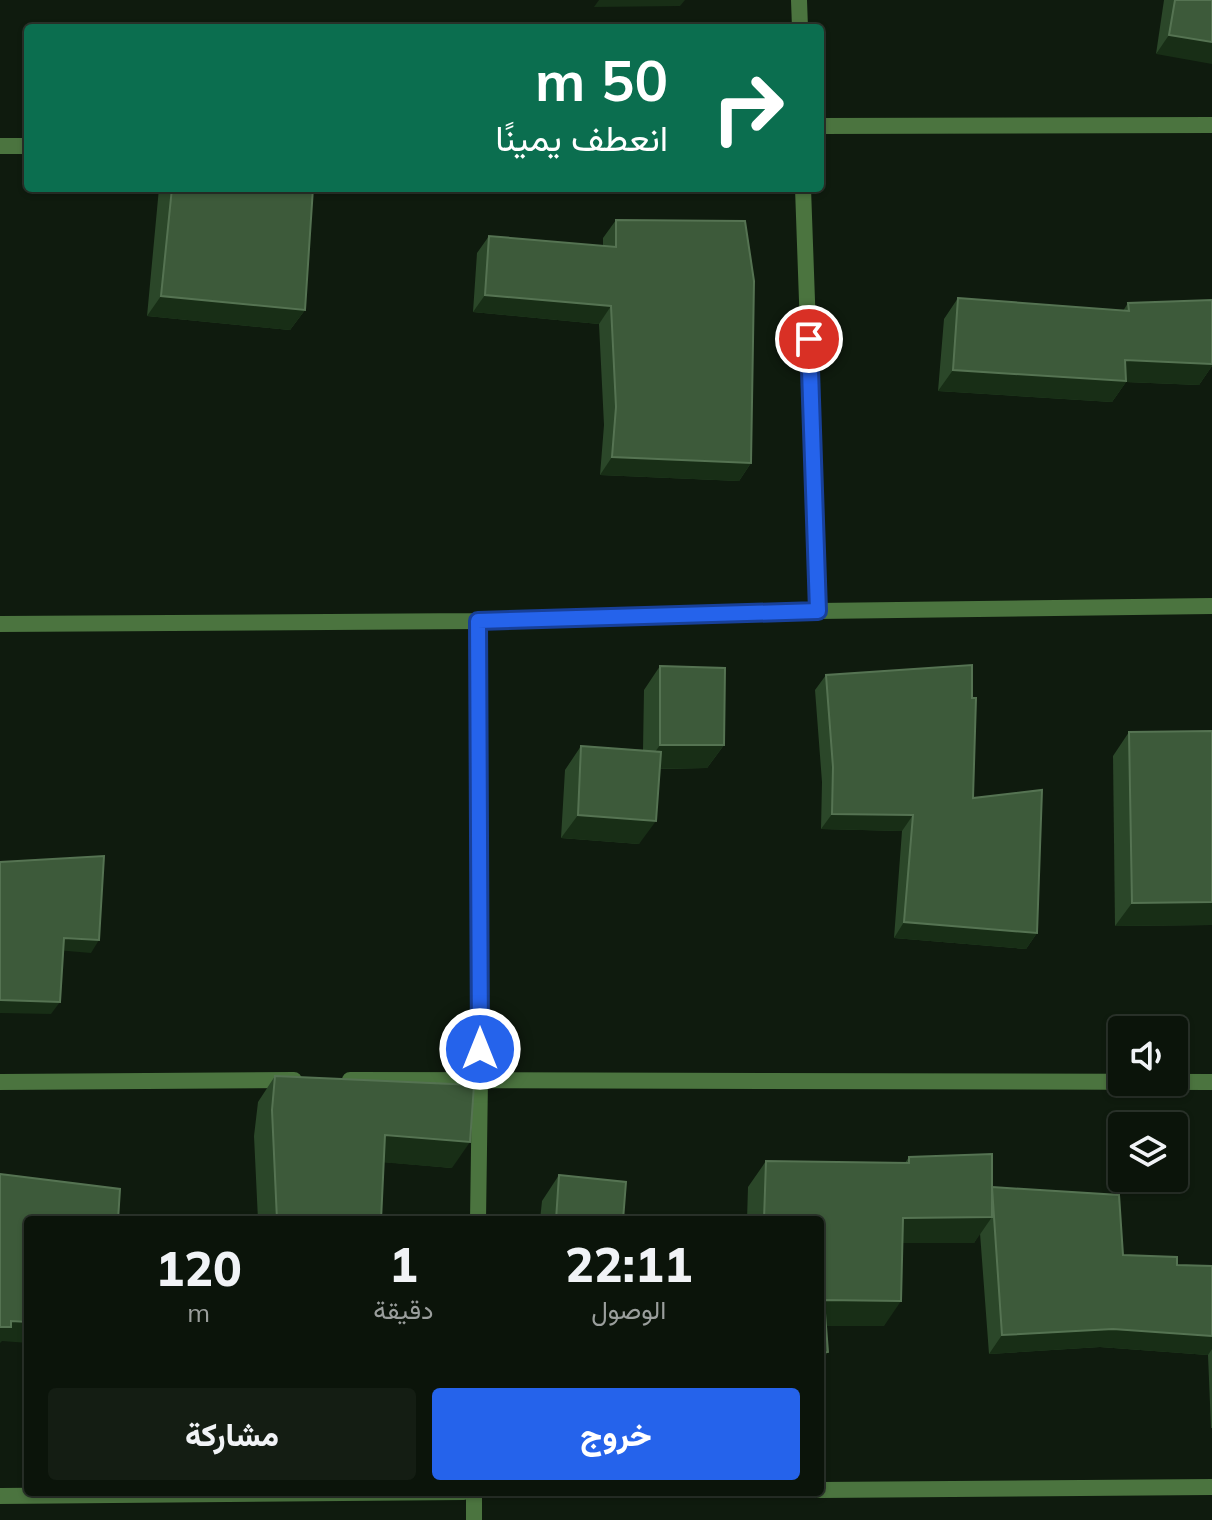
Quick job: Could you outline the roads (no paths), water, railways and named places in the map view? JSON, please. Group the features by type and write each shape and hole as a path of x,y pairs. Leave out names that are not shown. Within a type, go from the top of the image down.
{"street":[{"path":"799,0 800,24"},
{"path":"824,126 1212,125"},
{"path":"0,146 24,146"},
{"path":"803,192 818,611"},
{"path":"0,624 478,621 818,611 1212,606"},
{"path":"478,621 478,1216"},
{"path":"0,1082 310,1080"},
{"path":"341,1080 1212,1082"},
{"path":"824,1490 1212,1487"},
{"path":"0,1496 24,1496"},
{"path":"474,1496 474,1520"}]}
